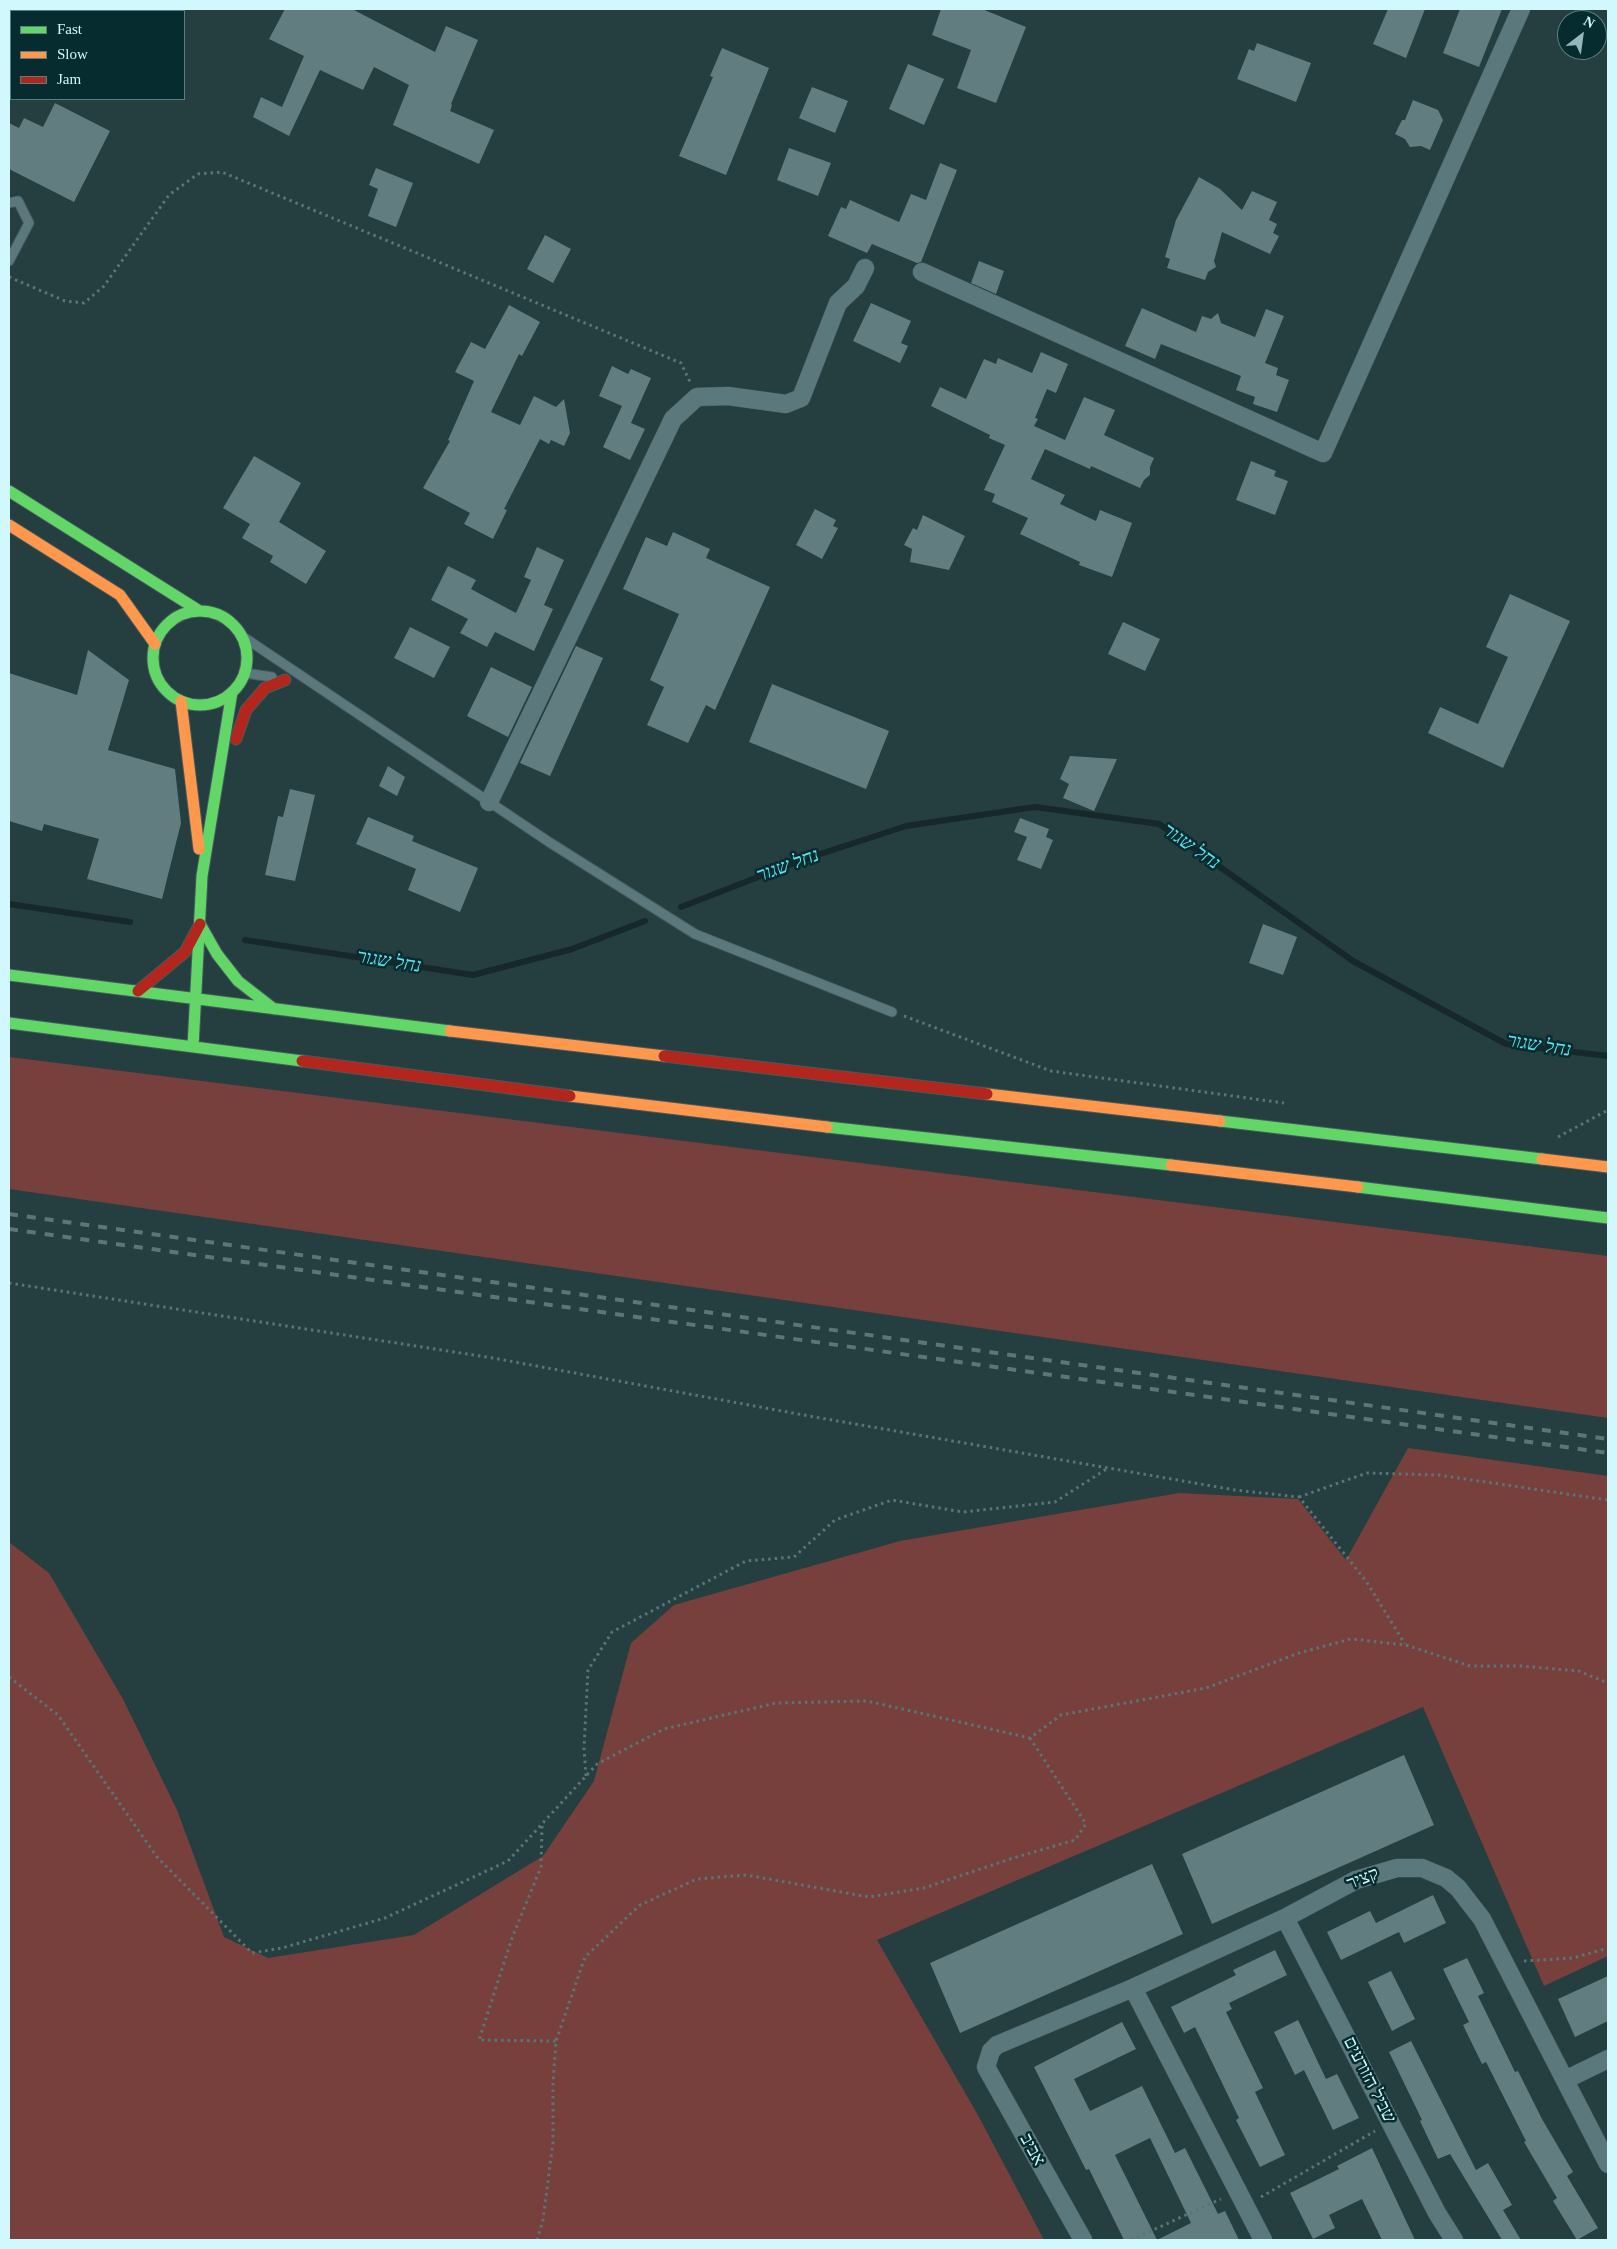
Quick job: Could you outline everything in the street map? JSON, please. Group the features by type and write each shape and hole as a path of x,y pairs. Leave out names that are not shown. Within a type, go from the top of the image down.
{"main road":[{"path":"9,491 198,610"},
{"path":"9,525 120,595 155,644"},
{"path":"198,610 213,612 227,618 242,636 248,658 245,673 238,687 226,698 212,704 196,705 180,701 168,692 158,679 153,664 155,644 159,633 169,622 182,613 198,610"},
{"path":"215,798 246,710 266,688 285,680"},
{"path":"193,1047 202,876 232,692"},
{"path":"180,701 202,876"},
{"path":"138,991 185,952 200,924"},
{"path":"200,924 217,954 238,981 276,1010"},
{"path":"9,975 276,1010 1608,1167"},
{"path":"9,1023 672,1109 1293,1179 1608,1218"}],"street":[{"path":"922,272 1323,453 1521,9"},
{"path":"489,802 673,419 697,397 728,396 786,404 801,398 838,304 856,286 865,268"},
{"name":"קציר","path":"988,2058 997,2045 1133,1988 1285,1918 1370,1874 1397,1868 1422,1868 1435,1872 1458,1888 1482,1919 1608,2164"},
{"name":"שביל הזורעים","path":"1285,1918 1390,2122 1454,2240"},
{"path":"1133,1988 1263,2240"},
{"name":"אביב","path":"988,2058 986,2068 1083,2240"},
{"path":"1565,2080 1608,2060"}],"lane":[{"path":"9,202 18,202 29,223 9,261"},
{"path":"242,636 489,802 695,934 892,1012"},
{"path":"245,673 316,685"}],"path":[{"path":"9,277 65,301 84,302 104,286 169,195 198,174 222,172 681,363 697,397"},
{"path":"892,1012 1051,1071 1289,1104"},
{"path":"1557,1137 1608,1110"},
{"path":"9,1284 493,1358 809,1416 1235,1490 1298,1497 1367,1473 1438,1475 1608,1500"},
{"path":"586,1777 584,1748 588,1670 612,1632 746,1561 794,1557 835,1520 892,1500 962,1512 1055,1502 1108,1468"},
{"path":"1298,1497 1366,1581 1406,1645"},
{"path":"1030,1738 1061,1715 1206,1688 1299,1653 1351,1639 1406,1645 1470,1666 1521,1666 1579,1671 1608,1683"},
{"path":"9,1677 58,1715 157,1857 252,1953 282,1948 385,1918 508,1861 597,1764 664,1729 776,1703 867,1701 1030,1738 1086,1824 1075,1840 924,1888 869,1897 746,1875 697,1879 640,1905 585,1957 556,2041 553,2082 553,2142 543,2220 537,2240"},
{"path":"542,1824 541,1867 512,1938 479,2040 556,2041"},
{"path":"1504,1961 1574,1958 1608,1948"},
{"path":"1131,2240 1242,2198 1390,2122"}],"shaded area":[{"path":"9,1057 1608,1256 1608,1418 9,1189"},
{"path":"1408,1448 1608,1476 1608,1956 1544,1986 1423,1707 877,1940 979,2117 1044,2240 9,2240 9,1542 49,1573 123,1699 177,1810 224,1937 268,1958 414,1935 543,1856 594,1781 631,1643 674,1605 900,1541 1179,1493 1298,1499 1346,1560"}],"building":[{"path":"285,9 352,9 435,52 446,26 478,40 451,104 450,111 494,130 479,164 393,125 409,85 374,67 363,90 320,70 289,136 253,117 261,97 282,107 304,56 269,39"},
{"path":"941,9 982,9 1026,27 996,103 957,88 971,50 932,35"},
{"path":"1388,9 1425,9 1406,58 1373,44"},
{"path":"1460,9 1502,9 1479,67 1443,53"},
{"path":"1257,43 1311,63 1296,102 1237,79 1249,49 1254,51"},
{"path":"722,48 769,68 726,175 679,156 713,77 710,76"},
{"path":"908,64 944,79 924,125 889,109"},
{"path":"812,87 848,101 835,133 799,118"},
{"path":"1413,100 1438,110 1443,120 1430,150 1421,146 1410,147 1405,139 1395,134 1402,120 1405,120"},
{"path":"55,103 110,131 74,202 9,169 9,123 19,128 24,118 43,127"},
{"path":"789,148 831,163 818,196 777,180"},
{"path":"940,163 957,170 921,262 917,263 872,244 867,253 828,236 841,207 846,209 850,200 899,222 911,194 926,200"},
{"path":"376,168 413,183 396,227 368,216 378,189 369,185"},
{"path":"1199,177 1220,189 1242,210 1252,191 1277,202 1269,220 1277,224 1273,233 1279,236 1270,254 1222,232 1214,261 1216,267 1208,272 1205,280 1167,268 1170,259 1165,257 1176,220"},
{"path":"545,235 571,249 553,283 527,269"},
{"path":"979,261 1004,271 996,294 971,283"},
{"path":"871,303 911,321 901,343 908,346 900,363 853,341"},
{"path":"509,305 540,322 522,356 519,354 491,412 520,425 534,396 556,407 564,399 570,433 564,446 551,440 549,444 540,439 504,509 507,510 493,539 464,524 470,513 423,488 450,441 448,440 474,381 455,372 471,342 485,349"},
{"path":"1142,308 1196,332 1202,316 1211,319 1218,313 1221,323 1255,337 1266,309 1284,316 1265,363 1278,368 1276,375 1289,380 1277,412 1253,404 1255,397 1236,390 1241,376 1161,344 1155,359 1125,346"},
{"path":"1041,352 1068,364 1056,393 1047,389 1035,418 1038,419 1034,426 1065,440 1084,397 1115,410 1104,435 1154,458 1150,467 1150,475 1144,480 1140,488 1091,466 1090,469 1045,449 1031,479 1065,495 1060,504 1096,521 1100,510 1132,523 1112,577 1079,565 1080,562 1020,534 1028,518 992,502 995,494 984,490 1005,445 989,438 990,435 931,406 940,387 966,399 984,359 996,364 998,358 1032,373"},
{"path":"612,366 628,374 631,369 651,378 631,423 645,429 630,460 603,447 622,406 599,396"},
{"path":"254,456 301,483 279,522 326,551 306,584 270,562 273,556 242,538 250,524 223,508"},
{"path":"1251,461 1276,471 1274,476 1288,481 1275,515 1236,500"},
{"path":"815,509 836,520 833,526 838,528 822,559 796,545"},
{"path":"923,515 965,536 949,570 910,562 912,549 904,545 913,528 917,530"},
{"path":"673,532 710,549 706,558 770,587 715,710 706,705 688,743 647,725 664,687 650,680 679,614 623,589 646,537 667,546"},
{"path":"537,547 564,560 544,605 553,609 534,651 495,632 487,647 460,633 468,619 431,600 448,566 476,580 471,589 516,613 531,580 524,577"},
{"path":"1510,594 1570,621 1503,768 1428,733 1440,707 1478,724 1508,657 1486,647"},
{"path":"1123,622 1160,639 1145,671 1108,654"},
{"path":"410,627 450,647 434,678 394,658"},
{"path":"576,646 603,658 550,776 520,763"},
{"path":"88,650 129,680 108,750 175,769 181,823 162,899 87,879 99,839 44,824 42,831 9,821 9,673 77,695"},
{"path":"491,667 532,687 508,737 467,716"},
{"path":"772,684 889,731 866,789 749,742"},
{"path":"1070,756 1117,759 1094,811 1063,798 1069,784 1060,779"},
{"path":"388,766 405,777 397,796 379,786"},
{"path":"290,789 315,795 295,881 265,875 278,816 283,817"},
{"path":"368,817 414,836 412,841 478,868 460,912 408,890 416,869 356,844"},
{"path":"1020,818 1049,829 1046,837 1053,840 1041,869 1017,860 1027,837 1014,832"},
{"path":"1263,924 1297,937 1283,975 1249,963"},
{"path":"1404,1755 1434,1825 1212,1924 1182,1854"},
{"path":"1152,1864 1183,1934 960,2033 930,1963"},
{"path":"1433,1895 1446,1923 1404,1943 1399,1932 1341,1960 1327,1932 1370,1911 1376,1923"},
{"path":"1275,1950 1287,1975 1229,2003 1232,2009 1226,2012 1263,2088 1255,2092 1285,2155 1260,2167 1236,2120 1239,2118 1195,2027 1184,2033 1171,2007 1236,1975 1233,1970"},
{"path":"1467,1958 1484,1993 1478,1996 1515,2072 1518,2071 1542,2119 1573,2172 1567,2176 1598,2228 1577,2240 1553,2201 1557,2198 1524,2142 1526,2141 1486,2062 1482,2064 1463,2025 1469,2022 1443,1969"},
{"path":"1391,1971 1415,2019 1392,2031 1368,1982"},
{"path":"1608,1976 1608,2021 1575,2037 1558,1999"},
{"path":"1298,2020 1326,2079 1337,2074 1359,2118 1333,2130 1304,2070 1295,2075 1274,2032"},
{"path":"1122,2022 1136,2049 1074,2079 1090,2111 1142,2086 1175,2153 1185,2148 1218,2214 1225,2211 1239,2240 1157,2240 1124,2240 1089,2169 1086,2170 1034,2067","holes":["1150,2138 1191,2223 1157,2240 1115,2155"]},
{"path":"1411,2041 1476,2170 1488,2163 1512,2205 1503,2210 1521,2240 1502,2240 1450,2154 1438,2159 1420,2121 1422,2120 1389,2052"},
{"path":"1372,2148 1415,2240 1382,2240 1362,2199 1329,2215 1335,2228 1313,2239 1290,2193 1339,2169 1337,2166"}],"waterway":[{"name":"נחל שגור","path":"681,907 802,860 906,826 1035,807 1159,824 1353,961 1506,1044 1608,1056"},
{"name":"נחל שגור","path":"9,904 130,922"},
{"name":"נחל שגור","path":"245,940 473,975 572,949 645,921"}],"railway":[{"path":"9,1214 1608,1439"},
{"path":"9,1229 1608,1453"}],"traffic: fast":[{"path":"9,491 198,610"},
{"path":"200,611 218,615 233,625 243,640 247,658 243,676 233,691 218,701 200,705 182,701 167,691 157,676 153,658 157,640 167,625 182,615 200,611"},
{"path":"193,1047 202,876 232,692"},
{"path":"200,924 217,954 238,981 274,1009"},
{"path":"9,975 450,1031"},
{"path":"9,1023 302,1061"},
{"path":"1220,1121 1542,1159"},
{"path":"827,1127 1171,1165"},
{"path":"1358,1187 1608,1218"}],"traffic: slow":[{"path":"9,525 120,595 155,644"},
{"path":"181,701 199,849"},
{"path":"450,1031 664,1056"},
{"path":"987,1094 1220,1121"},
{"path":"570,1096 827,1127"},
{"path":"1542,1159 1608,1167"},
{"path":"1171,1165 1358,1187"}],"traffic: jam":[{"path":"236,739 246,710 265,688 285,680"},
{"path":"138,991 185,952 200,924"},
{"path":"664,1056 987,1094"},
{"path":"302,1061 570,1096"}]}
